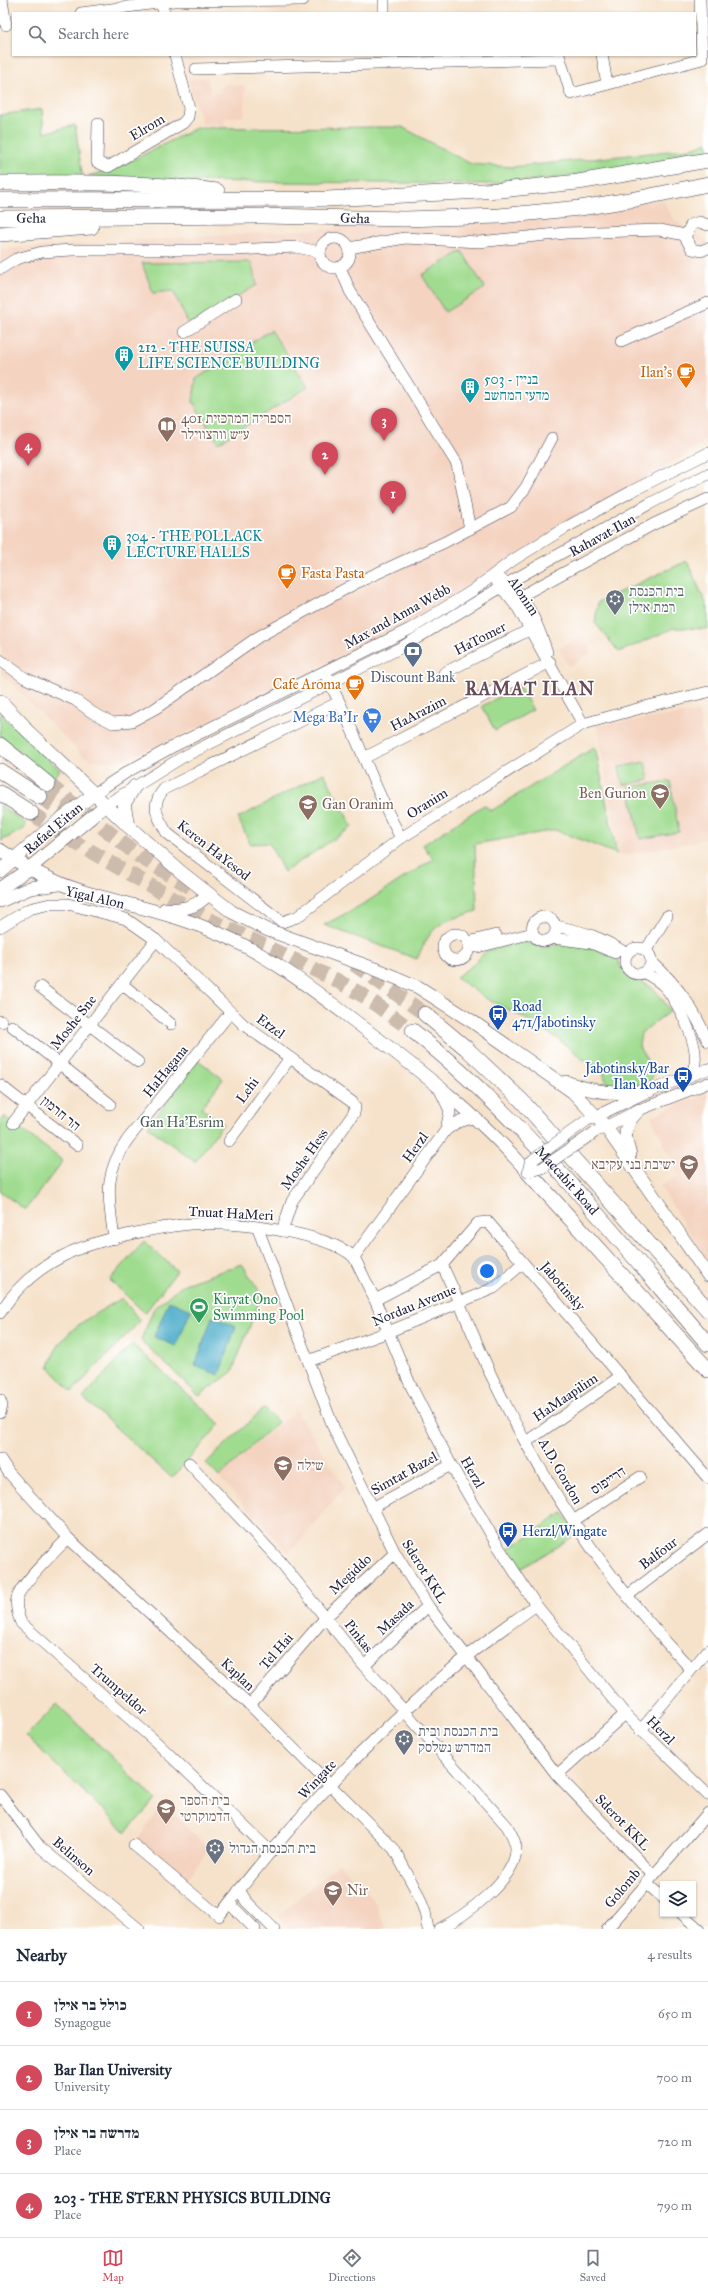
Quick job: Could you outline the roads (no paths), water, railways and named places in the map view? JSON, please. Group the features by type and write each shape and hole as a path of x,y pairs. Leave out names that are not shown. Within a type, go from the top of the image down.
{"highway":[{"name":"Geha","path":"0,200 327,199 501,190 578,182 708,160"},
{"path":"0,183 94,183 187,187 271,199"},
{"name":"Geha","path":"0,218 197,218 264,216 405,219 499,216 580,208 636,199 708,184"},
{"path":"0,234 197,218"},
{"path":"0,702 23,726"},
{"path":"0,745 44,790 0,772"},
{"path":"0,793 31,813"},
{"name":"Maccabit Road","path":"425,1014 471,1052 521,1100 708,1310"},
{"name":"Maccabit Road","path":"412,1031 474,1084 530,1141 708,1344"},
{"path":"528,1172 708,1370"}],"main road":[{"path":"0,706 128,826 208,894 232,912 268,930 375,969 418,988 549,1074 573,1092 591,1118 639,1174 708,1275"},
{"path":"128,826 124,804 134,786"},
{"name":"Rafael Eitan","path":"0,871 33,842 94,794"},
{"name":"Rafael Eitan","path":"0,889 29,868 106,805"},
{"path":"29,868 29,856 33,842"},
{"path":"0,850 29,868 61,884 96,896 142,906 210,929 275,962 434,1082 475,1117 499,1140 528,1172"},
{"path":"0,901 30,888 61,884"},
{"path":"142,906 186,909 195,906 208,894"},
{"path":"549,1074 579,1087 598,1092 627,1094 649,1091"},
{"path":"639,1110 629,1121 625,1137 639,1174"}],"street":[{"path":"2,0 6,25"},
{"path":"91,12 168,4 304,0"},
{"path":"384,0 384,12"},
{"path":"196,69 384,59 558,57 571,94 702,59 698,35 700,0"},
{"name":"Elrom","path":"98,124 97,162 108,167 182,123 188,117 189,108 175,56"},
{"path":"602,56 607,84"},
{"path":"708,225 695,223 688,228 685,235 686,242 692,249 702,251 708,248"},
{"path":"349,248 405,238 480,242 566,233 660,230 685,235"},
{"path":"334,238 343,240 349,248 349,257 340,267 334,268 325,264 320,252 325,241 334,238"},
{"path":"0,268 16,259 42,252 72,250 235,250 296,246 320,252"},
{"path":"340,267 350,291 457,464 470,529"},
{"path":"184,332 236,299"},
{"path":"622,341 708,303"},
{"path":"0,660 25,678 75,700 93,713 113,723 132,721 156,708 258,638 356,583 470,529 511,507 526,487 552,438"},
{"name":"Max and Anna Webb","path":"94,794 127,772 174,746 324,674 410,629 493,576 513,560 588,515 640,486 708,453"},
{"name":"Max and Anna Webb","path":"106,805 134,786 194,752 416,639 504,586 684,484 708,474"},
{"name":"Rahavat Ilan","path":"518,600 654,524 708,499"},
{"name":"Alonim","path":"493,576 518,600 542,637 550,662"},
{"name":"Alonim","path":"518,600 529,630 550,662 583,724"},
{"name":"HaTomer","path":"444,673 529,630"},
{"name":"HaArazim","path":"364,758 550,662"},
{"name":"Oranim","path":"324,674 339,702 364,758 380,800 401,838 583,724"},
{"path":"583,724 708,692"},
{"name":"Keren HaYesod","path":"339,702 164,789 158,796 155,806 159,820 167,833 282,922 297,917 401,838"},
{"name":"Yigal Alon","path":"0,927 29,909 58,903 89,909 126,919 156,940 176,959"},
{"path":"646,950 667,916"},
{"path":"532,931 534,922 541,918 551,919 556,926 593,934 610,942 626,956 626,966 631,972 644,973 655,979 675,1000 696,1041 699,1052 698,1063 695,1070 684,1078"},
{"path":"552,938 556,926"},
{"path":"532,931 540,941 552,938 591,943 626,956"},
{"path":"468,945 532,931"},
{"name":"Moshe Sne","path":"13,1123 156,940"},
{"path":"626,956 638,947 646,950 652,962 678,987 687,1000 708,1041"},
{"name":"Etzel","path":"176,959 230,1013 352,1102 355,1107"},
{"path":"644,973 652,962"},
{"path":"122,984 171,1024"},
{"path":"40,987 138,1062"},
{"name":"HaHagana","path":"114,1239 108,1195 110,1171 116,1158 128,1139 230,1013"},
{"path":"5,1023 110,1104"},
{"name":"Lehi","path":"229,1141 290,1058"},
{"path":"708,1069 649,1091 591,1118 530,1162 528,1172 542,1168 600,1129 639,1110 708,1083"},
{"path":"434,1082 443,1095 450,1111 446,1130"},
{"name":"הר חרמון","path":"0,1085 77,1145"},
{"name":"Moshe Hess","path":"282,1231 292,1201 354,1113 355,1107"},
{"path":"446,1130 456,1123 475,1117"},
{"name":"Herzl","path":"446,1130 354,1257 375,1300 410,1384 451,1465 496,1543 536,1605 624,1714 708,1795"},
{"name":"Jabotinsky","path":"375,1300 442,1265 478,1223 488,1222 708,1478"},
{"name":"Tnuat HaMeri","path":"0,1313 19,1289 39,1271 67,1254 90,1245 114,1239 190,1224 282,1231 340,1248 354,1257"},
{"name":"Sderot KKL","path":"258,1229 334,1428 395,1553 428,1606 556,1775 649,1879 660,1894"},
{"name":"Nordau Avenue","path":"308,1361 388,1332 494,1288 523,1263"},
{"name":"A.D. Gordon","path":"442,1265 491,1373 526,1442 573,1521 627,1596 665,1642 692,1669"},
{"name":"HaMaapilim","path":"526,1442 621,1376"},
{"path":"0,1400 0,1413"},
{"name":"Kaplan","path":"0,1459 9,1473 68,1538 250,1705 331,1784 398,1856 418,1894 425,1912 428,1929"},
{"name":"Pinkas","path":"189,1463 280,1561 364,1666 506,1826 514,1838 516,1850 507,1871 479,1904 439,1929"},
{"name":"Simtat Bazel","path":"372,1508 451,1465"},
{"name":"דרייפוס","path":"573,1521 640,1477"},
{"name":"Balfour","path":"627,1596 708,1534"},
{"name":"Trumpeldor","path":"68,1538 22,1588 17,1598 17,1610 21,1623 155,1740 271,1852"},
{"name":"Megiddo","path":"326,1617 395,1553"},
{"name":"Wingate","path":"134,1845 219,1916 271,1852 331,1784 404,1712 466,1657 536,1605"},
{"name":"Masada","path":"364,1666 428,1606"},
{"name":"Tel Hai","path":"250,1705 326,1617"},
{"path":"640,1731 708,1650"},
{"path":"556,1775 624,1714"},
{"name":"Belinson","path":"0,1795 40,1847 139,1929"},
{"name":"Golomb","path":"607,1929 708,1813"},
{"path":"239,1890 246,1901 274,1929"},
{"path":"231,1901 234,1908 255,1929"},
{"path":"685,1917 699,1929"}],"water":[{"path":"169,1301 191,1310 176,1346 154,1337"},
{"path":"212,1317 236,1326 219,1375 195,1366"}],"tunnel":[{"path":"48,784 139,856 209,898"},
{"path":"40,797 80,821"},
{"path":"31,813 78,844 208,919 336,980 364,996 413,1031"},
{"path":"354,964 425,1014"}],"place":[{"name":"212 - THE SUISSA LIFE SCIENCE BUILDING","path":"124,372"},
{"name":"Ilan's","path":"686,389"},
{"name":"503 - בניין מדעי המחשב","path":"470,404"},
{"name":"מדרשה בר אילן","path":"384,441"},
{"name":"401 הספריה המרכזית ע״ש וורצווילר","path":"167,443"},
{"name":"203 - THE STERN PHYSICS BUILDING","path":"28,466"},
{"name":"Bar Ilan University","path":"325,475"},
{"name":"כולל בר אילן","path":"393,514"},
{"name":"304 - THE POLLACK LECTURE HALLS","path":"112,561"},
{"name":"Fasta Pasta","path":"287,590"},
{"name":"בית הכנסת רמת אילן","path":"615,616"},
{"name":"Discount Bank","path":"413,668"},
{"name":"Cafe Aroma","path":"355,701"},
{"name":"Mega Ba'Ir","path":"372,734"},
{"name":"Ben Gurion","path":"660,810"},
{"name":"Gan Oranim","path":"308,821"},
{"name":"Road 471/Jabotinsky","path":"498,1031"},
{"name":"Jabotinsky/Bar Ilan Road","path":"683,1093"},
{"name":"ישיבת בני עקיבא","path":"689,1181"},
{"name":"Kiryat Ono Swimming Pool","path":"199,1324"},
{"name":"שילה","path":"283,1482"},
{"name":"Herzl/Wingate","path":"508,1548"},
{"name":"בית הכנסת ובית המדרש נשלסק","path":"404,1756"},
{"name":"בית הספר הדמוקרטי","path":"166,1825"},
{"name":"בית הכנסת הגדול","path":"215,1865"},
{"name":"Nir","path":"333,1907"}],"district":[{"name":"RAMAT ILAN","path":"530,689"}],"park label":[{"name":"Gan Ha'Esrim","path":"182,1122"}]}
